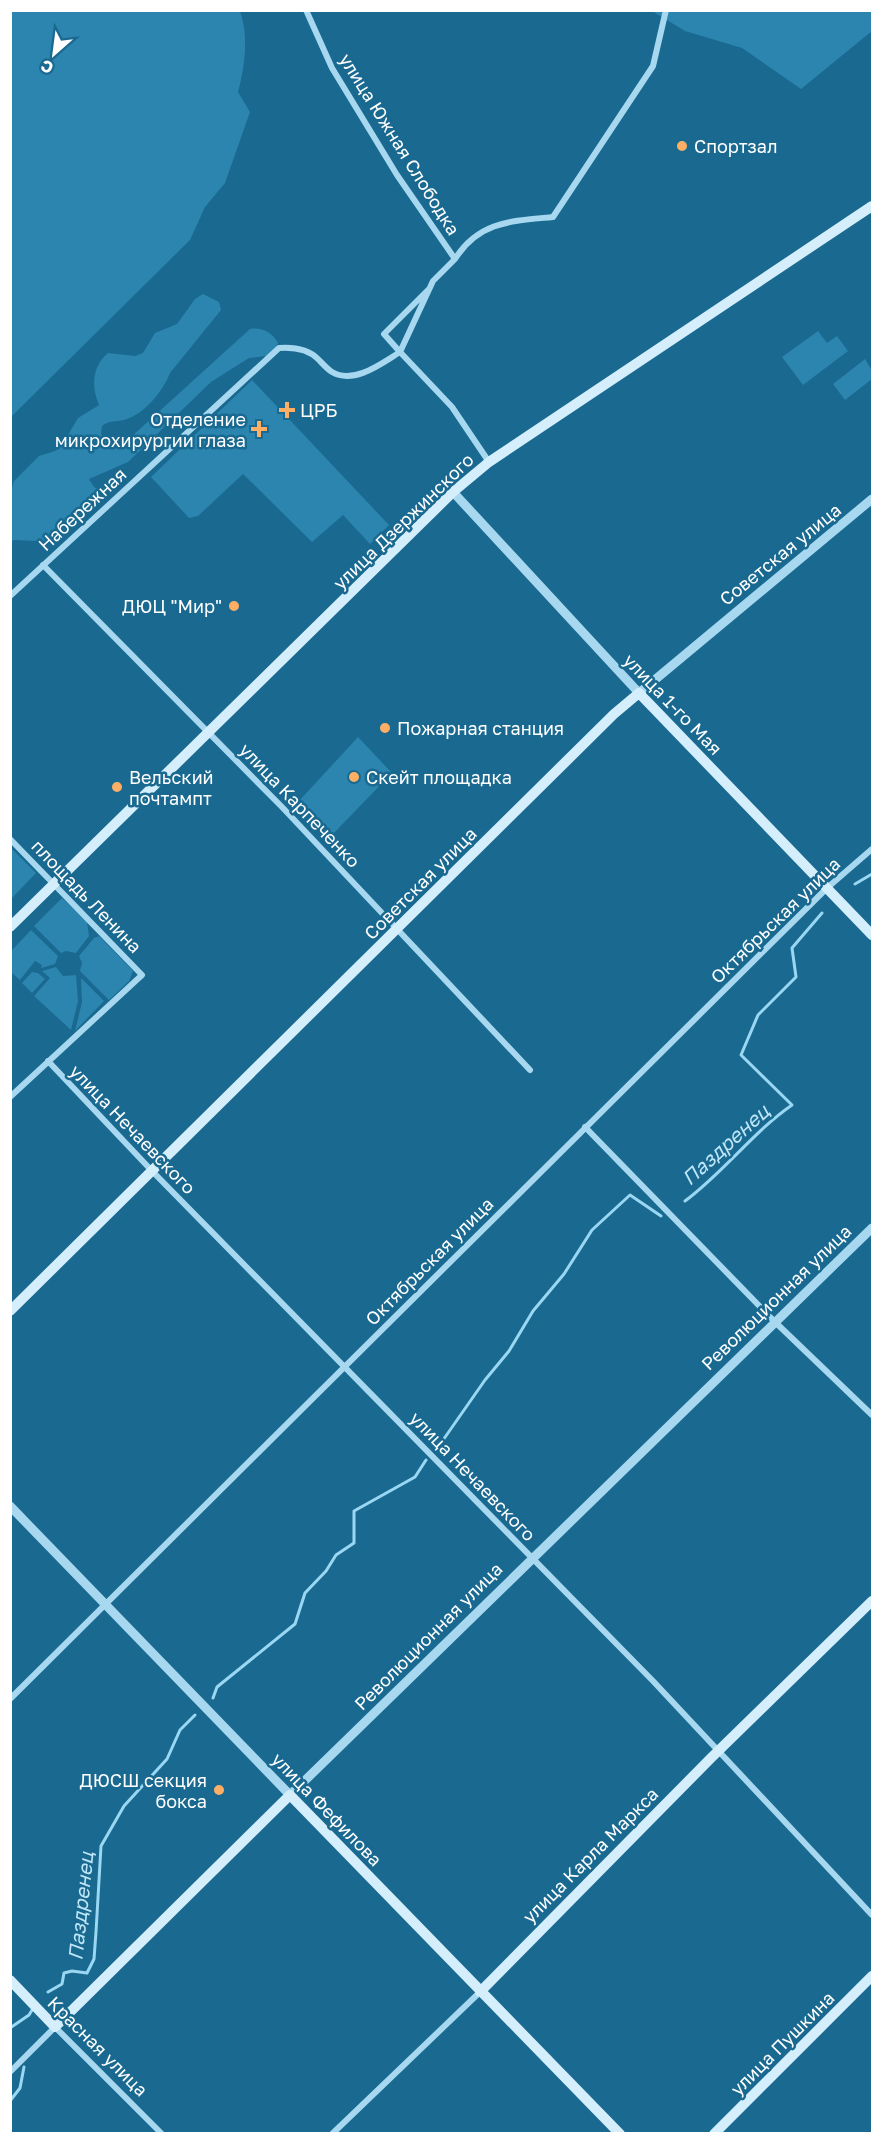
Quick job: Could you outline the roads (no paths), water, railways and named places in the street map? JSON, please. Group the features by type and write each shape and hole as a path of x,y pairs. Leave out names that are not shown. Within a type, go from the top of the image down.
{"main road":[{"name":"улица Дзержинского","path":"10,927 453,492 489,462 873,206"},
{"name":"улица 1-го Мая","path":"639,693 873,935"},
{"name":"Советская улица","path":"10,1311 614,714 639,693"},
{"name":"улица Карла Маркса","path":"480,1992 718,1751 873,1600"},
{"name":"улица Фефилова","path":"290,1795 620,2133"},
{"name":"Революционная улица","path":"55,2027 290,1795"},
{"name":"улица Пушкина","path":"714,2133 873,1976"},
{"name":"Красная улица","path":"10,1980 55,2027"}],"street":[{"name":"улица Южная Слободка","path":"306,10 332,68 397,176 455,259"},
{"name":"улица Южная Слободка","path":"400,352 433,281 455,259 467,241 502,222 553,217 653,66 666,10"},
{"path":"429,289 384,334 452,407 489,462"},
{"name":"Набережная","path":"10,596 279,348 294,347 313,353 332,372 348,375 370,371 400,352"},
{"name":"улица 1-го Мая","path":"453,492 639,693"},
{"name":"Советская улица","path":"639,693 873,499"},
{"name":"улица Карпеченко","path":"43,565 398,928 530,1070"},
{"name":"площадь Ленина","path":"10,840 142,975 10,1097"},
{"name":"Октябрьская улица","path":"10,1699 826,888 873,849"},
{"name":"улица Нечаевского","path":"48,1061 153,1172 346,1367 718,1751 873,1916"},
{"path":"585,1127 774,1321 873,1414"},
{"name":"Революционная улица","path":"290,1795 774,1321 873,1228"},
{"name":"улица Фефилова","path":"10,1506 290,1795"},
{"name":"улица Карла Маркса","path":"332,2133 480,1992"},
{"name":"Революционная улица","path":"10,2072 55,2027"},
{"name":"Красная улица","path":"55,2027 162,2133"}],"waterway":[{"name":"Паздренец","path":"855,884 872,874"},
{"name":"Паздренец","path":"685,1201 713,1178 764,1127 792,1105 741,1055 758,1015 796,977 792,948 822,913"},
{"name":"Паздренец","path":"441,1443 485,1380 509,1351 533,1311 564,1274 592,1230 630,1195 661,1216"},
{"name":"Паздренец","path":"213,1698 217,1687 295,1624 305,1593 326,1571 336,1555 354,1543 354,1511 415,1477 426,1460"},
{"name":"Паздренец","path":"48,1992 62,1984 64,1973 72,1971 87,1973 94,1959 101,1846 124,1806 167,1759 180,1730 195,1715"},
{"name":"Паздренец","path":"10,2028 29,2015 32,2010"},
{"name":"Паздренец","path":"10,2101 20,2088 24,2067"}],"place":[{"name":"Спортзал","path":"682,146"},
{"name":"ЦРБ","path":"287,410"},
{"name":"Отделение микрохирургии глаза","path":"259,429"},
{"name":"ДЮЦ \"Мир\"","path":"234,606"},
{"name":"Пожарная станция","path":"385,728"},
{"name":"Скейт площадка","path":"354,777"},
{"name":"Вельский почтампт","path":"117,787"},
{"name":"ДЮСШ секция бокса","path":"219,1790"}]}
